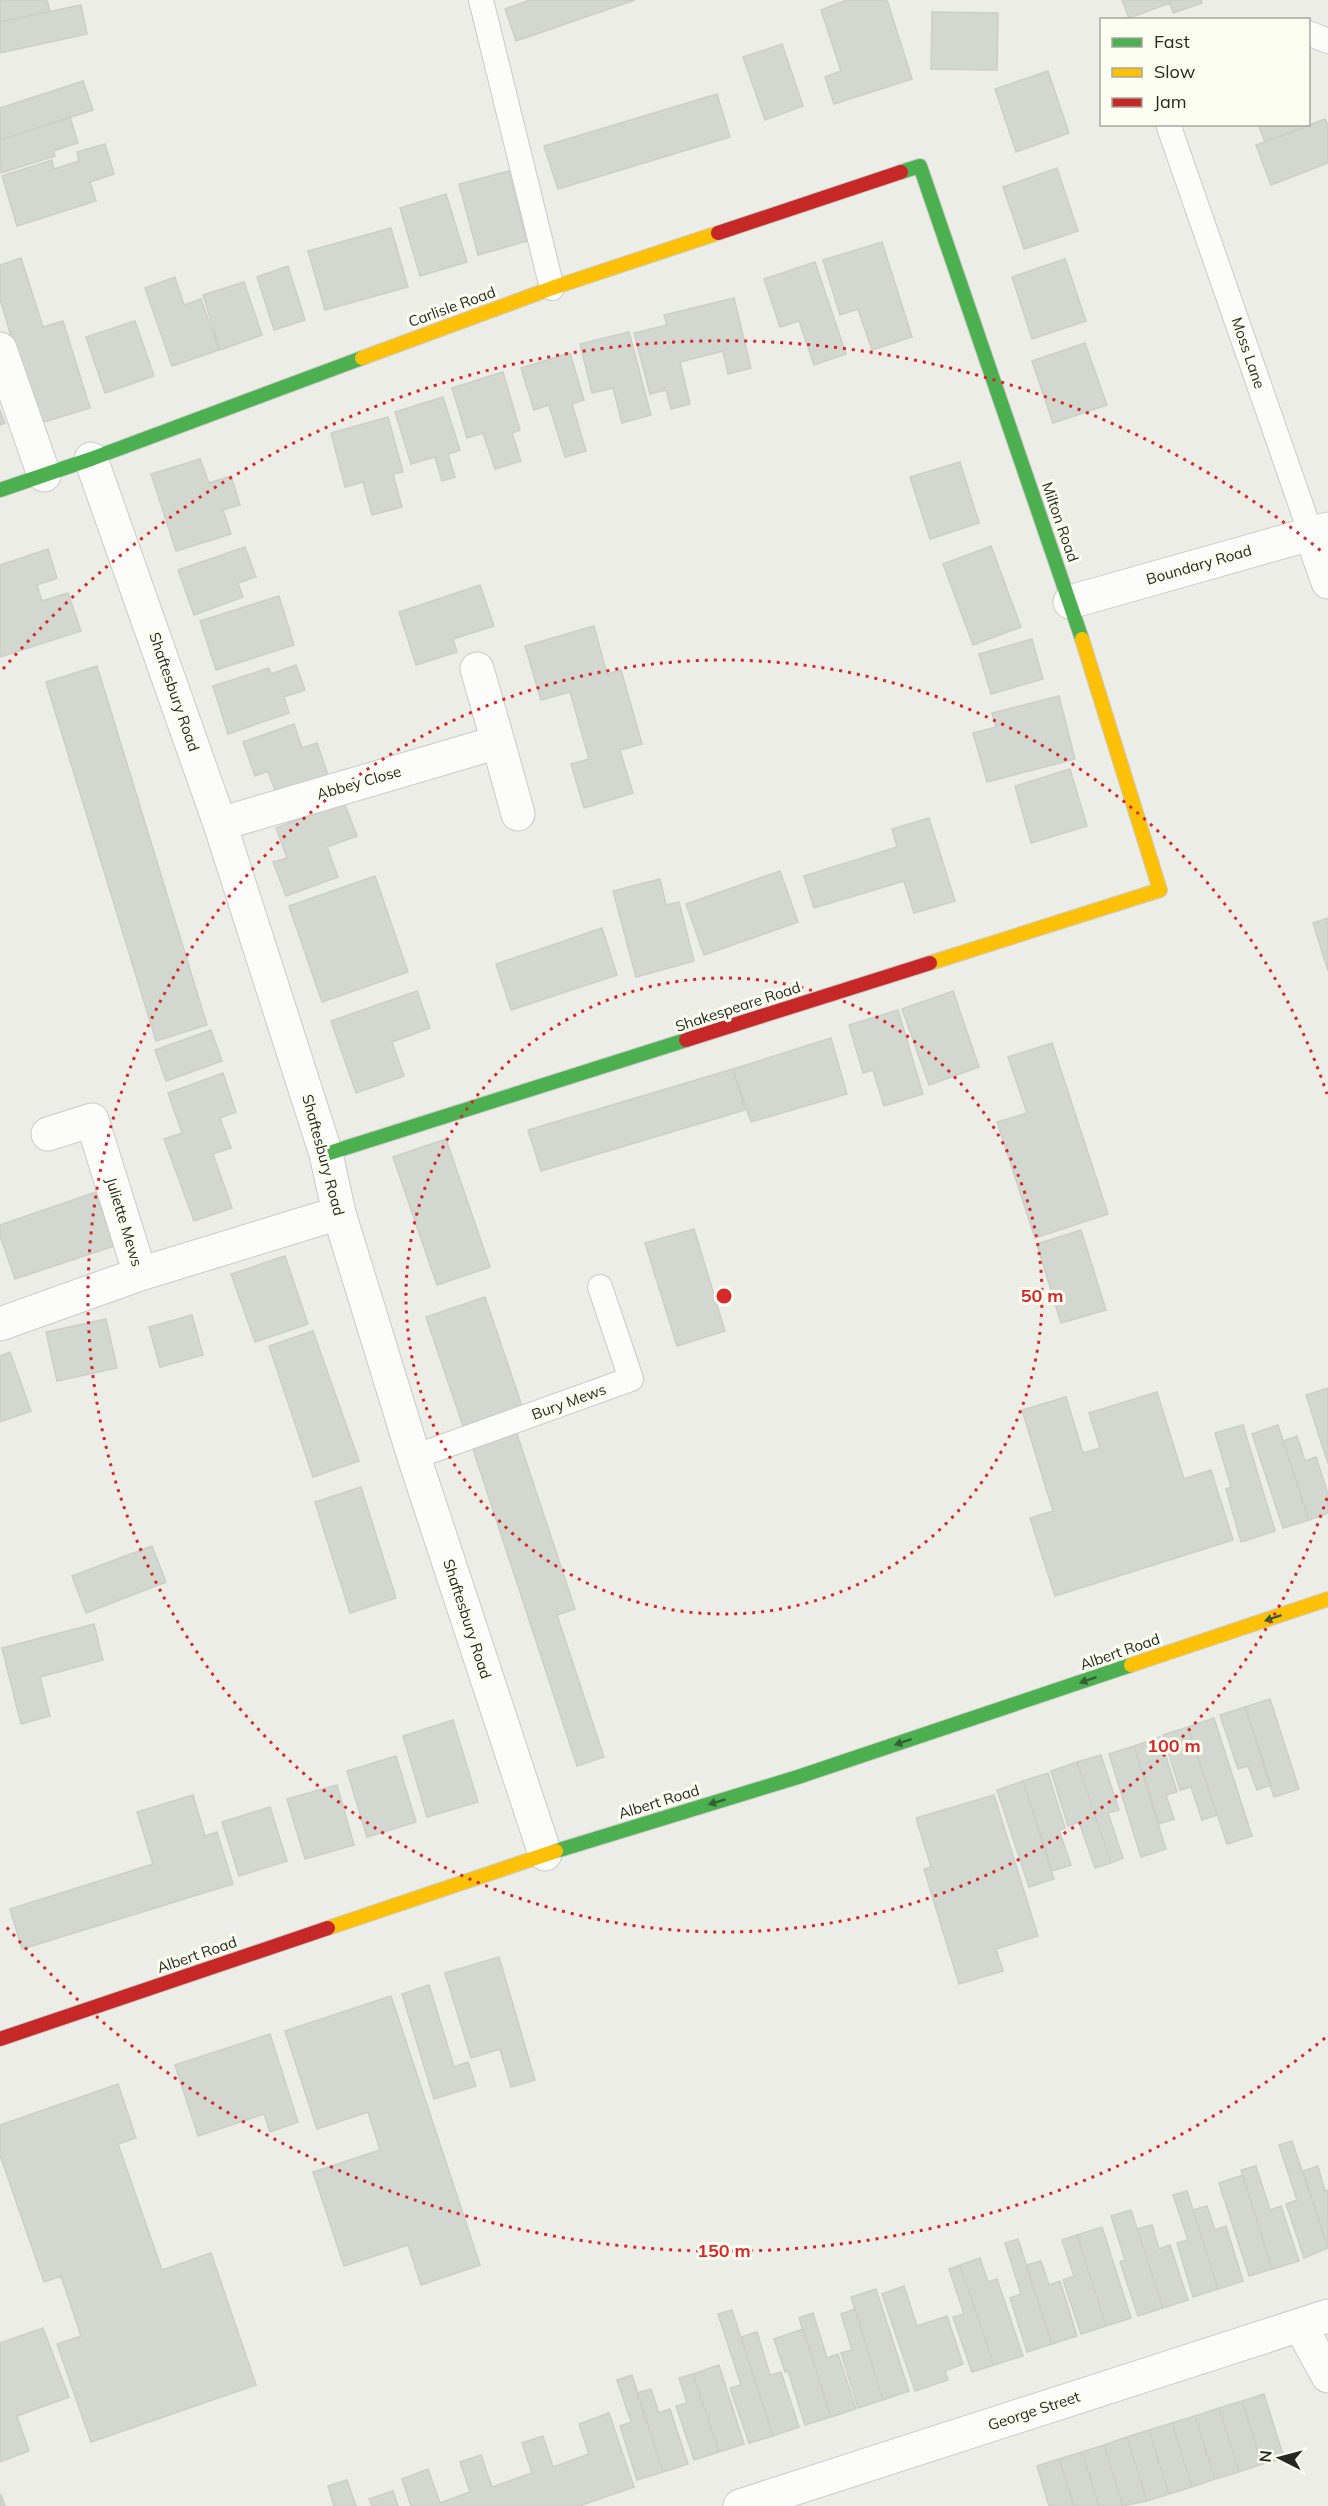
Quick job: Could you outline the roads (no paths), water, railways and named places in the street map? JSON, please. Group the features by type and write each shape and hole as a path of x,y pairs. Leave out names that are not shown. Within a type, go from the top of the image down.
{"street":[{"name":"Carlisle Road","path":"0,490 92,459 552,288 920,166"},
{"name":"Milton Road","path":"920,166 1070,602 1160,890"},
{"path":"0,349 44,475"},
{"name":"Shaftesbury Road","path":"92,459 220,824 326,1154 339,1214 414,1457 545,1854"},
{"name":"Moss Lane","path":"1319,531 1328,582"},
{"name":"Boundary Road","path":"1070,602 1319,531"},
{"path":"477,669 518,814"},
{"name":"Abbey Close","path":"220,824 498,742"},
{"name":"Shakespeare Road","path":"326,1154 1160,890"},
{"name":"Juliette Mews","path":"48,1134 92,1120 140,1274 339,1214"},
{"path":"0,1324 140,1274"},
{"name":"Albert Road","path":"0,2039 545,1854 798,1777 1328,1599"},
{"path":"1314,2320 1328,2376"},
{"name":"George Street","path":"740,2506 1314,2320"}],"lane":[{"path":"481,0 552,288"},
{"path":"1310,34 1328,41"},
{"name":"Moss Lane","path":"1169,126 1319,531"},
{"name":"Bury Mews","path":"414,1457 631,1380 600,1287"}]}
